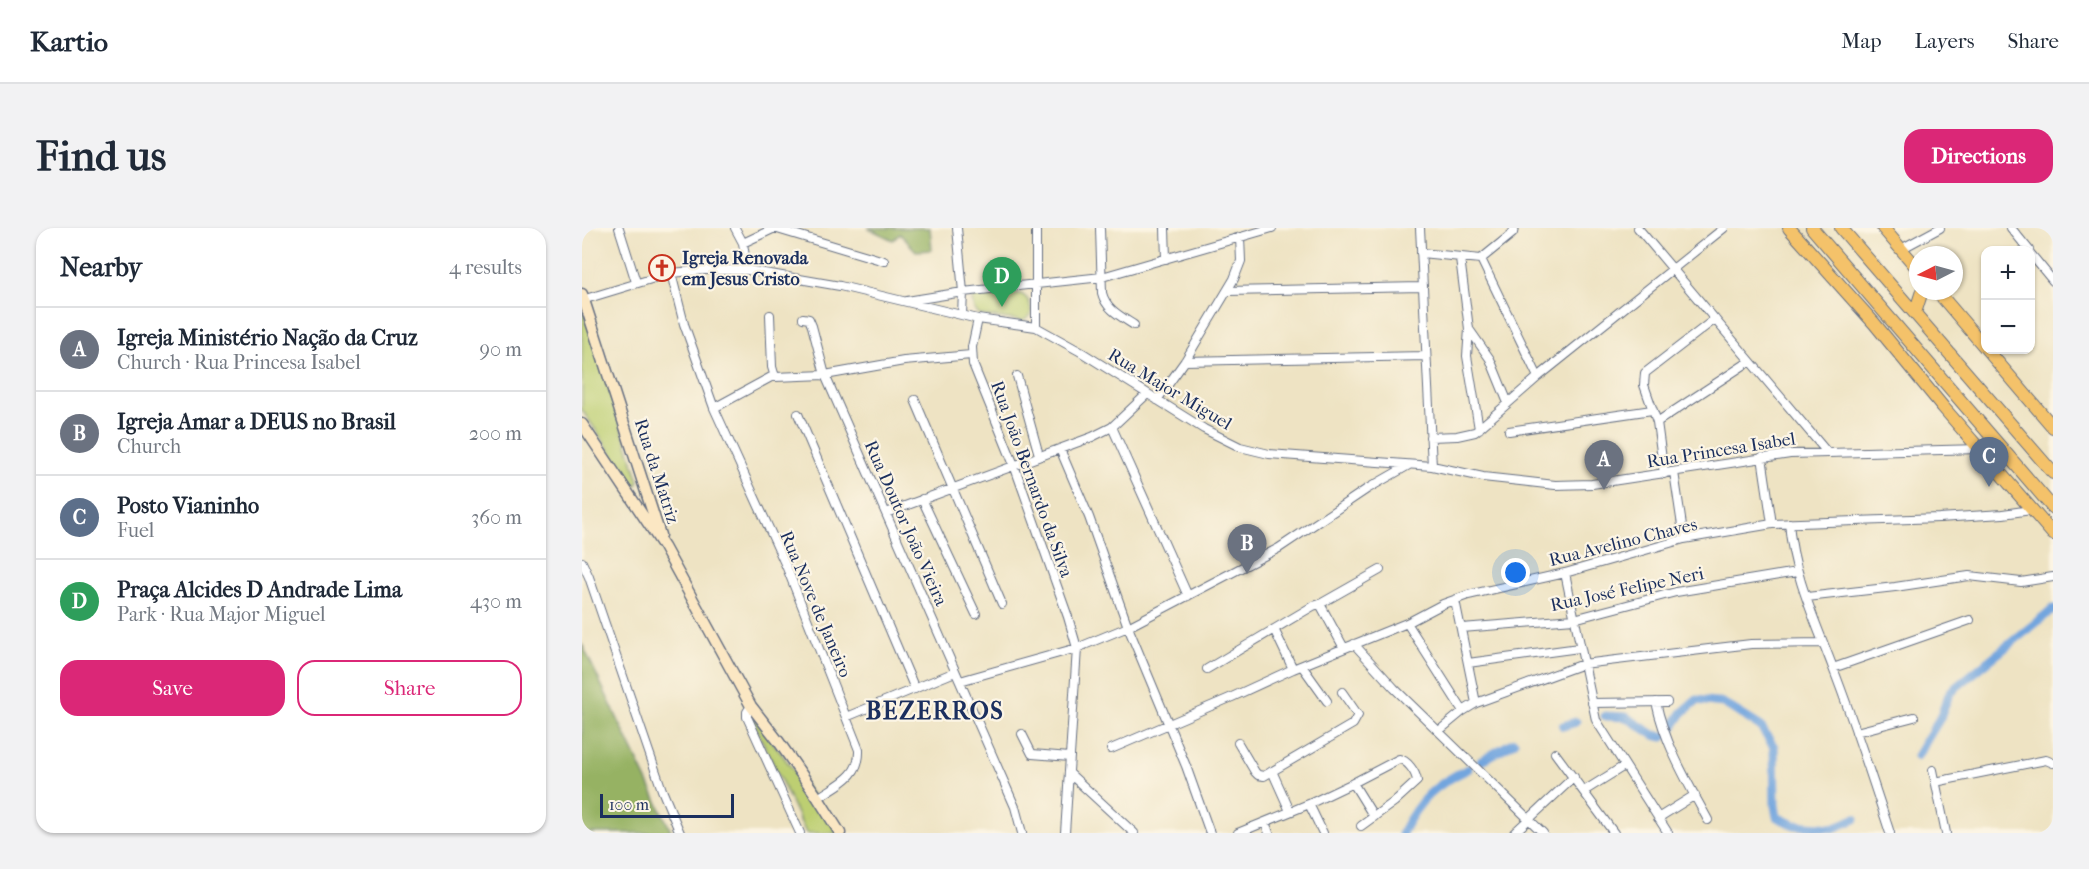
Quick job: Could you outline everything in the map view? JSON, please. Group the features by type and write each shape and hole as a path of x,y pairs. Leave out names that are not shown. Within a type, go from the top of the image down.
{"main road":[{"path":"1789,228 1874,323 2053,534"},
{"path":"1812,228 2053,508"},
{"path":"1841,228 2053,473"},
{"path":"1883,228 1909,258"},
{"name":"Rua da Matriz","path":"583,298 664,547"},
{"path":"1915,313 1919,300"},
{"path":"1945,300 2053,427"},
{"name":"Rua da Matriz","path":"582,424 664,547"},
{"path":"664,547 751,706 779,742 840,833"}],"street":[{"path":"619,228 636,282"},
{"path":"735,228 743,243 747,270"},
{"path":"743,243 774,228 884,261"},
{"path":"957,228 963,292 962,315"},
{"path":"1036,228 1036,327"},
{"path":"1100,228 1104,301 1134,325"},
{"path":"1165,228 1166,259"},
{"path":"903,302 963,292 1102,278 1272,228"},
{"path":"1420,228 1421,287 1432,466"},
{"path":"1421,253 1481,259 1513,232 1514,228"},
{"path":"1638,228 1826,452"},
{"path":"1430,437 1471,434 1479,429 1538,377 1671,268 1724,228"},
{"path":"1901,249 1940,228"},
{"path":"2011,228 2025,246"},
{"path":"1157,400 1185,361 1239,270 1240,237"},
{"path":"1460,258 1469,329 1467,356 1479,429"},
{"path":"2035,258 2053,281"},
{"path":"1481,259 1538,377"},
{"name":"Rua Major Miguel","path":"583,298 671,273 705,270 747,270 840,286 978,319 1036,327 1082,352 1204,429 1240,447 1269,454 1432,466"},
{"name":"Rua Nove de Janeiro","path":"671,273 684,324 714,408 787,568 855,736 860,759 854,773 818,798"},
{"path":"1227,291 1421,287"},
{"path":"770,315 773,376"},
{"name":"Rua Doutor João Vieira","path":"803,318 809,320 812,326 825,375 1015,807 1022,833"},
{"path":"1664,474 1657,422 1644,385 1645,373 1715,318"},
{"path":"714,408 773,376 825,375 904,361 971,355 978,319"},
{"path":"1469,329 1491,359 1508,403"},
{"name":"Rua João Bernardo da Silva","path":"971,355 1014,465 1077,648 1065,833"},
{"path":"1185,361 1425,356"},
{"path":"1657,422 1750,361"},
{"path":"1017,376 1040,455"},
{"path":"886,513 1060,449 1112,427 1147,394"},
{"path":"915,400 1002,604"},
{"path":"1509,430 1652,410"},
{"path":"798,414 915,689"},
{"path":"1112,427 1188,596"},
{"path":"1060,449 1089,517 1128,627 1169,724 1210,833"},
{"name":"Rua Princesa Isabel","path":"1432,466 1483,477 1555,485 1592,484 1664,474 1762,456 1826,452 1980,449"},
{"path":"1762,456 1772,524"},
{"path":"960,681 1077,648 1128,627 1279,548 1367,489 1411,464"},
{"path":"1674,472 1684,539"},
{"path":"922,499 976,614"},
{"name":"Rua Avelino Chaves","path":"1111,748 1293,669 1407,623 1455,600 1565,573 1684,539 1772,524 1939,518 2031,510"},
{"path":"1789,523 1792,555 1797,572 1856,732 1890,833"},
{"path":"582,562 680,833"},
{"path":"1207,669 1274,628 1380,570"},
{"name":"Rua José Felipe Neri","path":"1462,628 1574,619 1676,592 1797,572"},
{"path":"1565,573 1596,720 1623,766 1668,833"},
{"path":"1807,597 1969,576 2021,582 2053,578"},
{"path":"1455,600 1476,703"},
{"path":"1320,604 1344,648"},
{"path":"1833,668 1970,620"},
{"path":"1407,623 1462,711"},
{"path":"1274,628 1293,669"},
{"path":"1440,730 1462,711 1476,703 1583,664 1751,644 1823,642"},
{"path":"1354,644 1394,688 1440,730 1543,833"},
{"path":"1468,663 1579,648"},
{"path":"1302,666 1327,701"},
{"path":"846,717 955,672"},
{"path":"1238,743 1258,775 1264,776 1353,724 1358,715 1342,692"},
{"path":"1656,702 1671,750 1708,820"},
{"path":"1592,703 1667,702"},
{"path":"751,706 747,717 800,833"},
{"path":"1856,732 1914,717"},
{"path":"1022,734 1032,754 1070,757"},
{"path":"1555,753 1614,833"},
{"path":"1238,833 1309,804 1399,759 1403,760 1416,774 1417,781 1361,826"},
{"path":"1935,782 2046,759 2053,763"},
{"path":"1584,791 1623,766"},
{"path":"1933,770 1946,833"},
{"path":"1272,771 1290,811"},
{"path":"1070,772 1134,833"},
{"path":"1514,833 1574,777"},
{"path":"1353,783 1374,817"},
{"path":"1658,818 1695,795"},
{"path":"1309,804 1323,833"},
{"path":"1265,822 1269,833"}],"green space":[{"path":"868,228 930,228 932,250 916,251 900,234 893,240"},
{"path":"976,294 1021,294 1029,303 1031,315 1023,321 979,315 974,309 972,300"},
{"path":"582,307 639,481 637,485 633,485 582,410"},
{"path":"582,644 672,833 582,833"},
{"path":"752,714 840,833 806,833 751,717"}],"waterway":[{"path":"1917,756 1940,718 1950,692 2053,609"},
{"path":"1668,734 1682,713 1697,700 1723,703 1760,726 1774,747 1777,817 1794,825 1833,828 1855,819"},
{"path":"1605,716 1626,717 1654,735 1663,737"},
{"path":"1563,726 1576,722"},
{"path":"1481,761 1514,742"},
{"path":"1402,833 1421,802 1446,781 1468,769"}],"place":[{"name":"Igreja Renovada em Jesus Cristo","path":"662,268"},
{"name":"Praça Alcides D Andrade Lima","path":"1002,307"},
{"name":"Posto Vianinho","path":"1989,487"},
{"name":"Igreja Ministério Nação da Cruz","path":"1604,490"},
{"name":"Igreja Amar a DEUS no Brasil","path":"1247,574"}],"district":[{"name":"BEZERROS","path":"935,711"}]}
